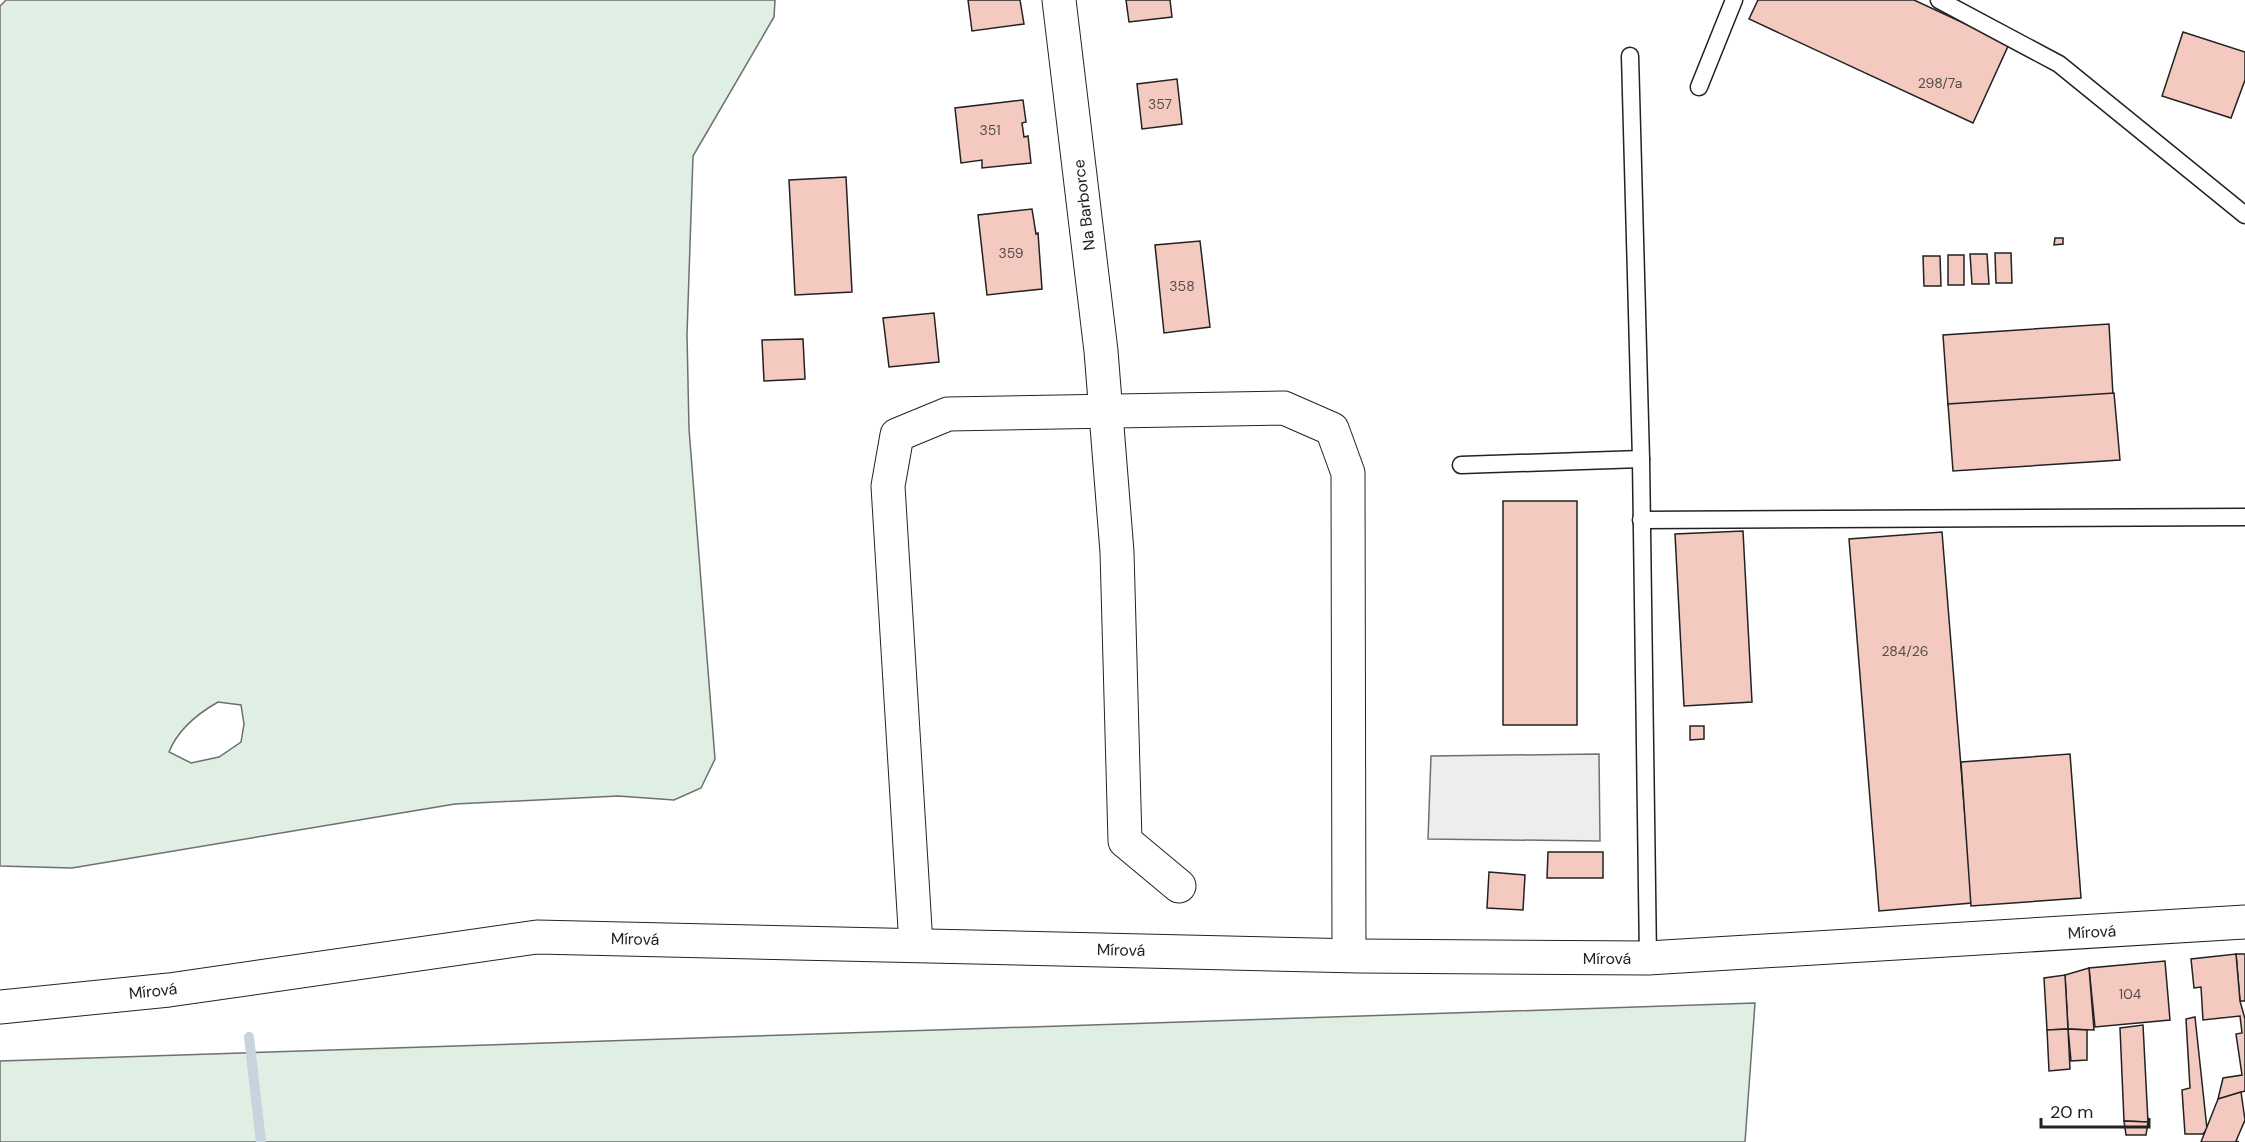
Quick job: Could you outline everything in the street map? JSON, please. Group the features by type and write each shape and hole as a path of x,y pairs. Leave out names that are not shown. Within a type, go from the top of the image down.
{"street":[{"name":"Na Barborce","path":"1059,0 1101,351 1106,411 1117,552 1125,841 1179,886"},
{"path":"916,945 888,486 897,435 948,414 1284,408 1332,429 1348,473 1348,955"},
{"name":"Mírová","path":"0,1007 169,990 537,937 1348,955 1648,958 2245,922"}],"lane":[{"path":"1699,87 1734,0"},
{"path":"1939,0 2059,64 2245,215"},
{"path":"1630,56 1641,459 1648,958"},
{"path":"1461,465 1641,459"},
{"path":"1641,520 2245,517"}],"green space":[{"path":"6,0 775,0 774,17 693,156 687,334 689,429 715,759 701,788 674,800 618,796 455,804 72,868 0,866 0,6","holes":["218,702 241,705 244,724 241,742 219,757 191,763 169,752 183,729 210,707"]},
{"path":"1755,1003 1745,1142 0,1142 0,1061"}],"shaded area":[{"path":"1599,754 1600,841 1428,839 1431,756"}],"building":[{"path":"968,0 1020,0 1024,24 972,31"},
{"path":"1126,0 1170,0 1172,17 1129,22"},
{"path":"1758,0 1914,0 2009,44 1973,123 1749,19"},
{"path":"2183,32 2245,52 2245,80 2231,118 2162,96"},
{"path":"1177,79 1182,124 1142,129 1137,84"},
{"path":"1023,100 1026,122 1022,123 1024,137 1028,136 1031,163 982,168 982,160 961,163 955,108"},
{"path":"846,177 852,292 795,295 789,180"},
{"path":"1032,209 1036,234 1038,233 1042,289 987,295 978,215"},
{"path":"2055,238 2063,238 2063,244 2054,245"},
{"path":"1200,241 1210,327 1164,333 1155,245"},
{"path":"1995,253 2011,253 2012,283 1996,283"},
{"path":"1970,254 1987,254 1989,284 1972,284"},
{"path":"1948,255 1964,255 1964,285 1948,285"},
{"path":"1923,256 1940,256 1941,286 1924,286"},
{"path":"934,313 939,362 889,367 883,318"},
{"path":"2109,324 2113,395 1948,405 1943,335"},
{"path":"803,339 805,379 764,381 762,340"},
{"path":"2114,393 2120,460 1953,471 1948,404"},
{"path":"1503,501 1577,501 1577,725 1503,725"},
{"path":"1743,531 1752,702 1684,706 1675,534"},
{"path":"1942,532 1972,903 1879,911 1849,539"},
{"path":"1690,726 1704,726 1704,739 1690,740"},
{"path":"2070,754 2081,898 1971,906 1961,762"},
{"path":"1548,852 1603,852 1603,878 1547,878"},
{"path":"1489,872 1525,875 1523,910 1487,908"},
{"path":"2236,954 2245,954 2245,1001 2240,1001"},
{"path":"2236,954 2240,1001 2245,1019 2245,1091 2218,1099 2223,1078 2242,1075 2236,1034 2242,1033 2240,1016 2203,1020 2201,987 2194,988 2191,959"},
{"path":"2165,961 2170,1020 2095,1027 2089,968"},
{"path":"2089,968 2094,1030 2068,1029 2065,975"},
{"path":"2065,975 2068,1029 2047,1030 2044,978"},
{"path":"2195,1017 2207,1129 2203,1134 2185,1134 2182,1090 2190,1088 2186,1019"},
{"path":"2143,1025 2148,1122 2124,1121 2120,1028"},
{"path":"2068,1029 2087,1030 2087,1060 2071,1061"},
{"path":"2068,1029 2070,1069 2049,1071 2047,1030"},
{"path":"2241,1092 2245,1120 2236,1141 2239,1142 2201,1142 2218,1099"},
{"path":"2124,1121 2148,1122 2146,1135 2126,1135"}],"waterway":[{"path":"249,1037 261,1142"}]}
